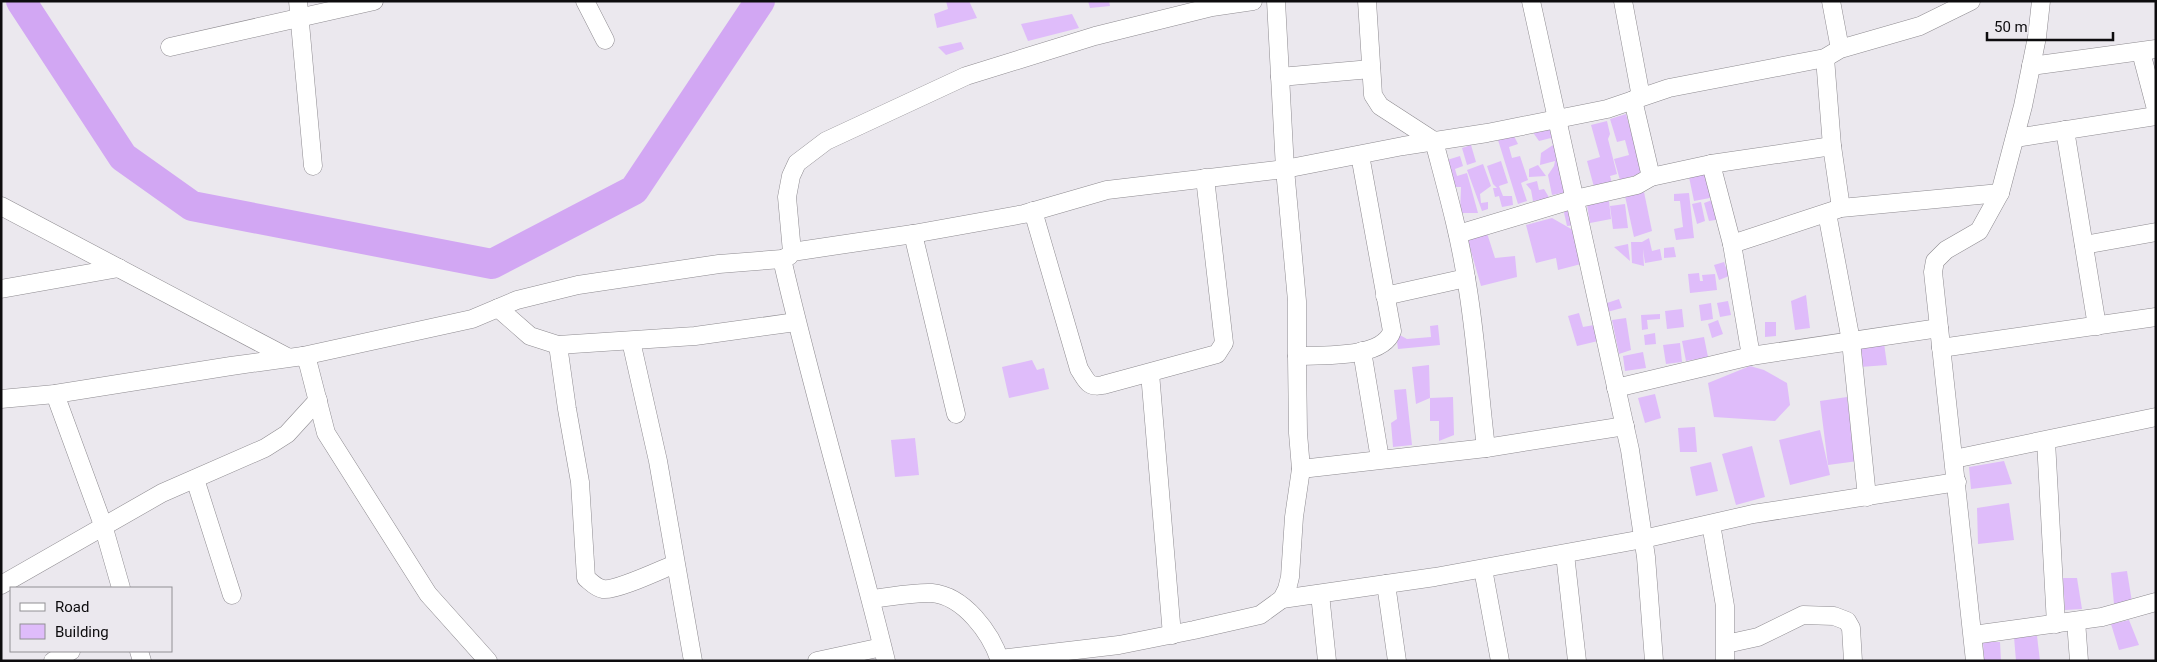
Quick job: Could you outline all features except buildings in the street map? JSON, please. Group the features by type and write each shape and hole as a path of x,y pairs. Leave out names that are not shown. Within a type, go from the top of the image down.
{"street":[{"path":"170,47 299,10 374,1"},
{"path":"585,1 605,40"},
{"path":"817,661 884,654 871,599 796,322 787,256 786,196 791,176 797,164 826,141 975,74 1094,36 1212,8 1253,1"},
{"path":"871,599 933,593 960,603 980,623 1000,660 1119,645 1172,635 1260,615 1282,599 1288,589 1290,577 1294,517 1301,469 1298,434 1297,301 1285,169 1276,1"},
{"path":"1367,1 1373,95 1375,101 1434,141 1458,234 1466,278 1474,327 1486,448"},
{"path":"1532,1 1630,450 1643,540 1654,661"},
{"path":"1623,1 1637,99 1651,177"},
{"path":"1831,1 1834,210 1851,341 1867,496"},
{"path":"1,399 55,394 295,357 472,319 517,300 578,285 787,256 1033,211 1107,190 1285,169 1558,119 1606,109 1669,88 1832,53 1920,26 1971,1"},
{"path":"1975,661 1933,272 1936,261 1946,250 1979,231 2000,194 2031,66 2041,1"},
{"path":"299,10 313,166"},
{"path":"2031,66 2149,51 2156,109"},
{"path":"1280,77 1371,69"},
{"path":"2015,138 2156,116"},
{"path":"2065,130 2097,326"},
{"path":"1458,234 1575,199 1637,185 1651,177 1711,164 1832,146"},
{"path":"1297,356 1362,351 1384,344 1390,338 1392,331 1360,155"},
{"path":"1711,164 1732,244 1751,356"},
{"path":"1033,211 1079,369 1090,385 1094,387 1103,386 1217,354 1224,344 1205,178"},
{"path":"1732,244 1834,210 2000,194"},
{"path":"1,206 118,268 308,363 326,433 428,594 488,661"},
{"path":"2084,245 2156,232"},
{"path":"913,234 956,414"},
{"path":"1,289 118,268"},
{"path":"1385,296 1466,278"},
{"path":"498,308 530,336 558,345 694,336 796,322"},
{"path":"1941,348 2156,317"},
{"path":"1616,388 1751,356 1939,328"},
{"path":"632,341 658,461 675,564 694,661"},
{"path":"558,345 580,482 586,578 602,589 614,588 675,564"},
{"path":"1362,351 1380,459"},
{"path":"1150,373 1172,635"},
{"path":"55,394 103,525 121,587"},
{"path":"1,585 162,493 265,448 287,434 318,400"},
{"path":"1954,459 2156,417"},
{"path":"1301,469 1486,448 1625,426"},
{"path":"2046,441 2056,624"},
{"path":"195,479 232,595"},
{"path":"1282,599 1483,569 1643,540 1753,514 1957,482"},
{"path":"1711,524 1726,606 1725,652 1802,615 1834,616 1847,621 1851,628 1853,661"},
{"path":"1565,554 1577,661"},
{"path":"1483,569 1500,661"},
{"path":"1386,584 1397,661"},
{"path":"1320,594 1327,661"},
{"path":"1973,635 2102,617 2156,602"},
{"path":"2076,621 2079,661"},
{"path":"53,661 70,652"}],"waterway":[{"path":"21,1 123,157 192,206 492,264 634,190 760,1"}]}
